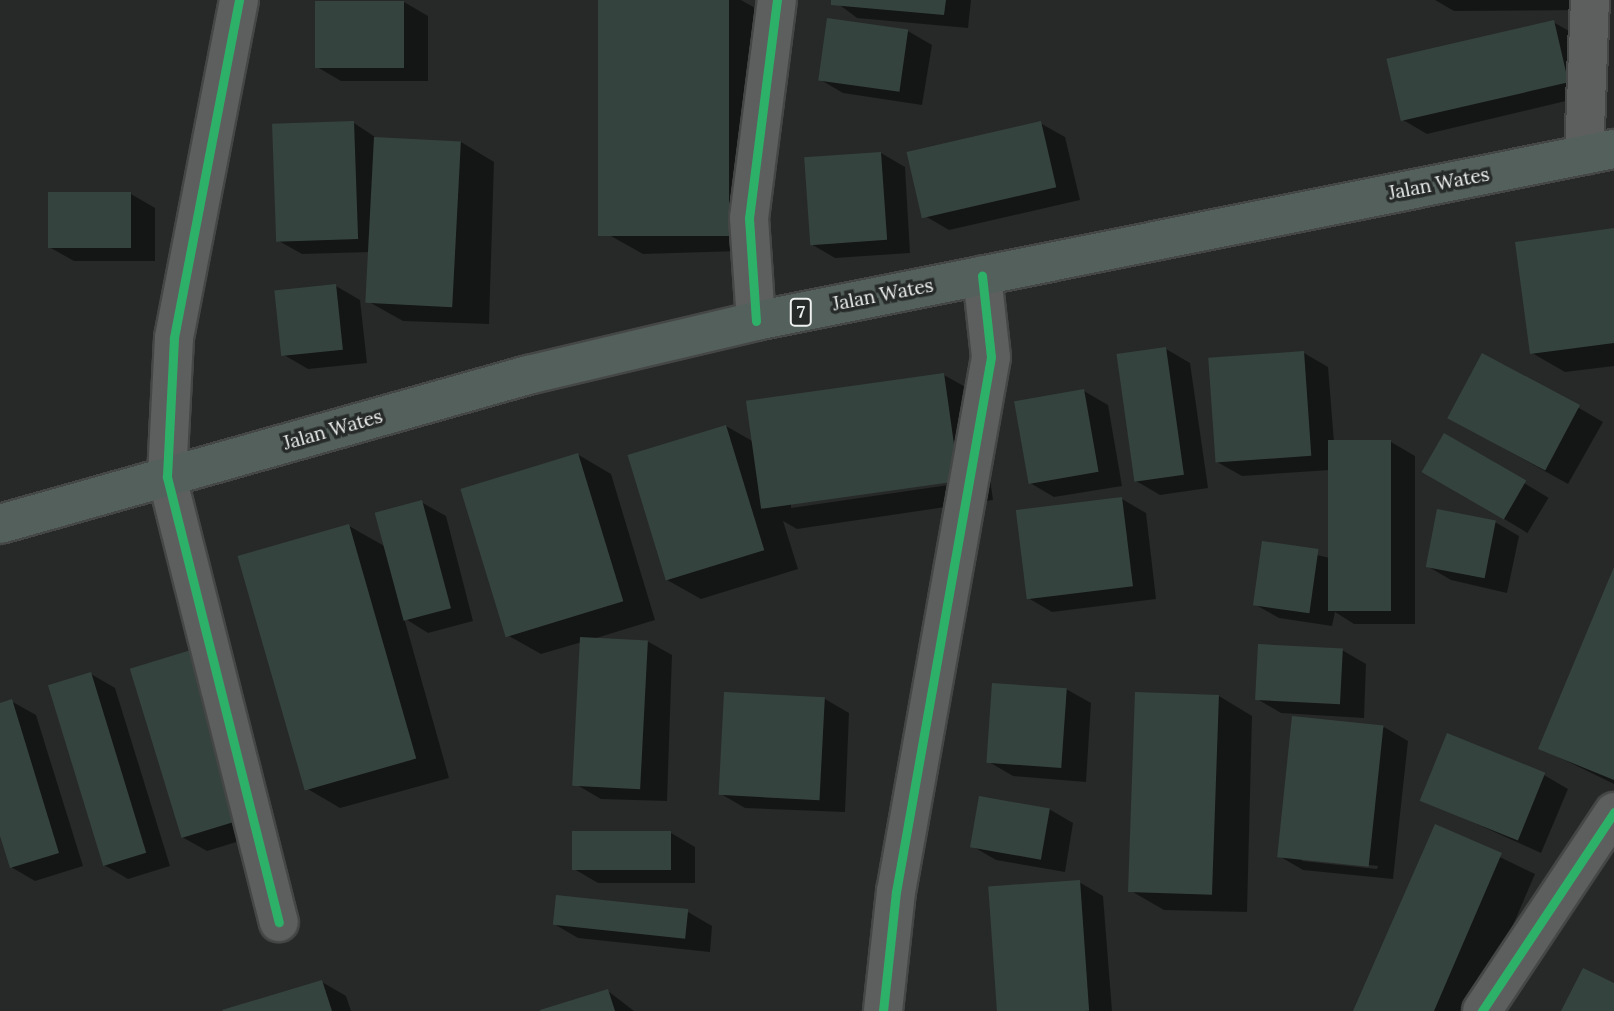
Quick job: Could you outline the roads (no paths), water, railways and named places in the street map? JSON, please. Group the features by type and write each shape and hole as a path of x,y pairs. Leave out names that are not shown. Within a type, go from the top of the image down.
{"highway":[{"name":"Jalan Wates","path":"0,524 528,375 756,321 1599,152"}],"street":[{"path":"239,0 174,338 167,477 279,922"},
{"path":"756,321 749,218 777,0"},
{"path":"1590,0 1599,152"},
{"path":"883,1011 896,892 991,357 982,275"},
{"path":"1482,1011 1614,812"}]}
